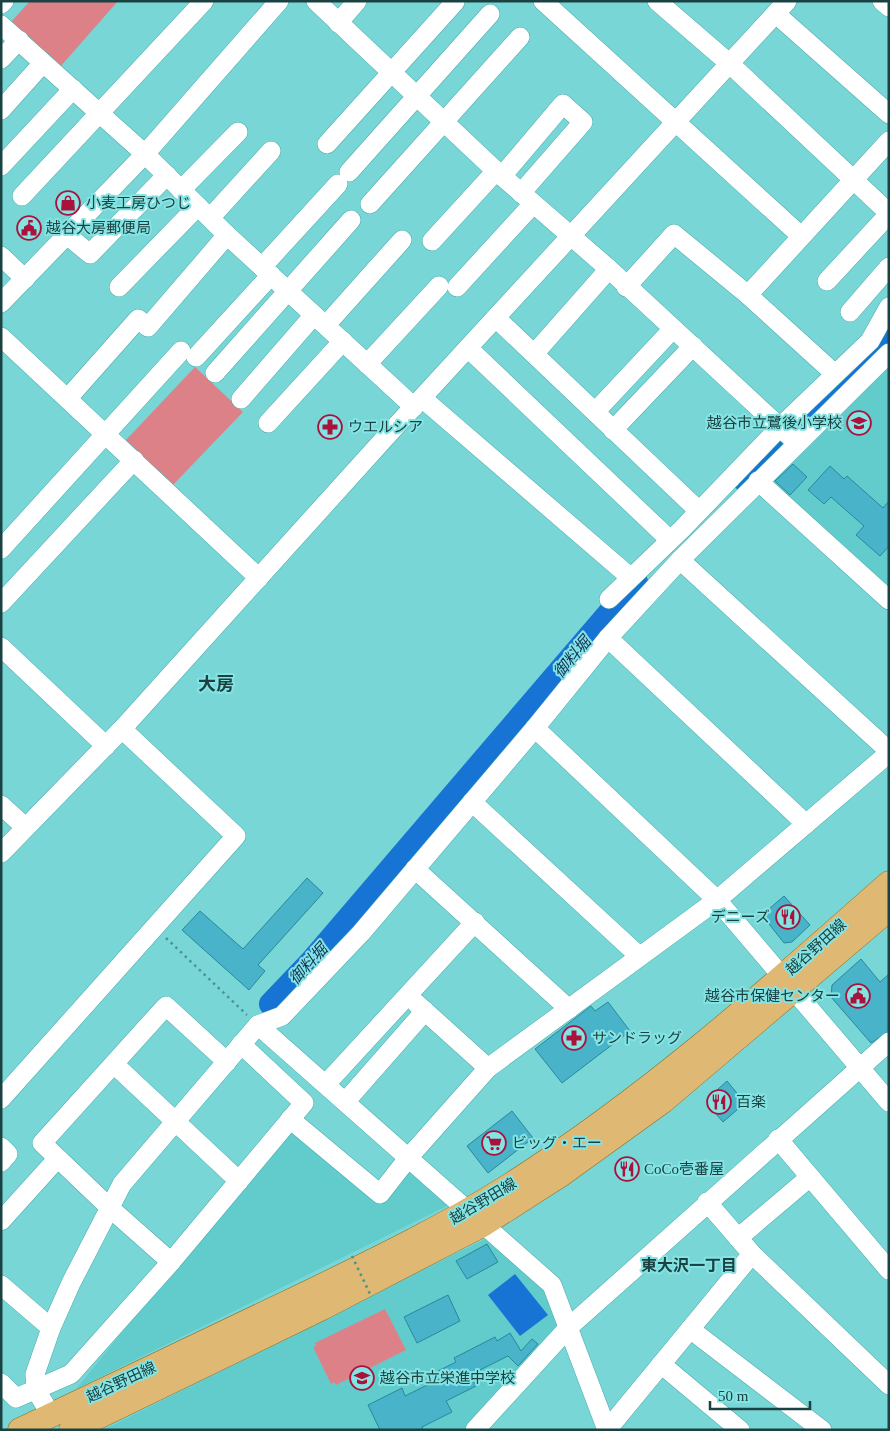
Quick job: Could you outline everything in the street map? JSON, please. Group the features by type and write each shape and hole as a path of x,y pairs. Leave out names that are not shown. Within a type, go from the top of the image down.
{"main road":[{"name":"越谷野田線","path":"788,985 889,883"},
{"name":"越谷野田線","path":"71,1430 322,1308 476,1218 548,1160 612,1116 889,910"},
{"name":"越谷野田線","path":"20,1430 355,1270 476,1218"}],"street":[{"path":"22,196 204,1"},
{"path":"1,303 145,154 279,1"},
{"path":"316,1 527,199 609,269 626,287 693,346 788,435"},
{"path":"338,23 357,1"},
{"path":"543,1 800,236"},
{"path":"657,1 730,64 889,213 827,282"},
{"path":"882,1 889,8"},
{"path":"326,144 390,71 455,2"},
{"path":"1,853 122,729 570,235 782,7 889,114"},
{"path":"1,549 106,433 189,354 266,271 343,178 490,14"},
{"path":"1,25 145,154 227,235 367,364 418,402 630,578"},
{"path":"370,204 520,37"},
{"path":"1,59 19,40"},
{"path":"1,110 43,63"},
{"path":"1,166 72,88"},
{"path":"367,364 448,287 527,199 583,122 563,104 432,241"},
{"path":"181,190 238,132"},
{"path":"748,295 889,141"},
{"path":"119,287 271,151"},
{"path":"67,235 90,254 167,176"},
{"path":"215,373 351,220"},
{"path":"626,287 674,234 748,295 835,374"},
{"path":"68,398 138,319 148,327 227,235"},
{"path":"241,399 402,240"},
{"path":"1,256 25,279"},
{"path":"850,312 889,267"},
{"path":"534,354 609,269"},
{"path":"51,1415 36,1390 35,1374 51,1328 71,1283 122,1184 258,1024 282,1016 361,933 535,728 608,638 680,560 758,481 788,435 835,374 870,340 889,307"},
{"path":"496,318 699,511"},
{"path":"595,412 670,332"},
{"path":"1,337 106,433 259,578"},
{"path":"268,423 343,341"},
{"path":"614,430 693,346"},
{"path":"468,348 670,540"},
{"path":"609,599 699,511 788,435 889,353"},
{"path":"1,603 134,460"},
{"path":"758,481 889,600"},
{"path":"290,1119 380,1194 409,1157 488,1068 569,1009 638,955 716,900 889,752 680,560"},
{"path":"608,638 806,824"},
{"path":"1,647 106,746"},
{"path":"535,728 716,900 889,1102"},
{"path":"1,1099 236,836 122,729"},
{"path":"472,802 638,955"},
{"path":"1,805 25,827"},
{"path":"415,869 569,1009"},
{"path":"326,1084 475,922"},
{"path":"408,996 488,1068"},
{"path":"171,1262 42,1144 166,1006 227,1062"},
{"path":"346,1102 425,1011"},
{"path":"258,1024 552,1285 607,1430"},
{"path":"475,1430 569,1327 778,1138 889,1042"},
{"path":"1,1384 16,1398 71,1374 171,1262 304,1102 242,1044"},
{"path":"114,1064 239,1181"},
{"path":"778,1138 889,1270"},
{"path":"1,1147 8,1154 1,1162"},
{"path":"1,1221 57,1159"},
{"path":"738,1238 810,1177"},
{"path":"707,1202 752,1254 889,1384"},
{"path":"607,1430 752,1254"},
{"path":"1,1285 51,1328"},
{"path":"690,1329 822,1430"},
{"path":"661,1364 740,1430"}],"path":[{"path":"155,928 258,1024"},
{"path":"352,1256 370,1294"}],"shaded area":[{"path":"30,1 118,1 60,67 10,23"},
{"name":"越谷市立鷺後小学校","path":"889,364 889,590 770,482"},
{"path":"195,367 243,412 171,487 124,442"},
{"path":"290,1125 380,1200 409,1165 453,1203 76,1389"},
{"name":"越谷市立栄進中学校","path":"493,1235 547,1288 563,1327 472,1430 103,1430"},
{"path":"385,1309 406,1350 336,1385 334,1382 331,1384 313,1347 316,1346 315,1343"}],"water":[{"path":"515,1274 548,1315 520,1336 488,1295"}],"building":[{"path":"793,464 807,477 790,495 775,481"},
{"path":"830,466 844,479 847,476 883,508 889,501 889,546 880,556 856,535 864,526 831,497 824,504 808,490"},
{"path":"307,878 323,893 258,965 265,971 249,990 182,930 200,911 243,949"},
{"path":"784,896 810,925 792,942 784,943 762,915"},
{"path":"861,959 880,982 889,974 889,1031 871,1043 831,997 832,985"},
{"path":"608,1002 630,1031 562,1083 535,1049 591,1006 595,1011"},
{"path":"727,1081 745,1103 723,1122 716,1114 719,1111 708,1098"},
{"path":"512,1111 533,1138 488,1173 467,1146"},
{"path":"487,1244 498,1262 467,1279 456,1261"},
{"path":"448,1295 460,1321 417,1343 404,1317"},
{"path":"510,1333 521,1351 532,1339 538,1344 518,1366 508,1356 470,1375 476,1386 446,1401 452,1412 422,1427 423,1430 380,1430 368,1405 402,1388 405,1396 441,1378 438,1371 456,1362 454,1358 495,1337 497,1341"}],"waterway":[{"name":"御料堀","path":"742,478 876,350 889,326"},
{"name":"御料堀","path":"271,1004 312,961 636,582"}],"place":[{"name":"小麦工房ひつじ","path":"68,203"},
{"name":"越谷大房郵便局","path":"29,228"},
{"name":"越谷市立鷺後小学校","path":"859,423"},
{"name":"ウエルシア","path":"330,427"},
{"name":"デニーズ","path":"788,917"},
{"name":"越谷市保健センター","path":"858,996"},
{"name":"サンドラッグ","path":"574,1038"},
{"name":"百楽","path":"719,1102"},
{"name":"ビッグ・エー","path":"494,1143"},
{"name":"CoCo壱番屋","path":"627,1169"},
{"name":"越谷市立栄進中学校","path":"362,1378"}],"district":[{"name":"大房","path":"216,684"},
{"name":"東大沢一丁目","path":"689,1265"}]}
